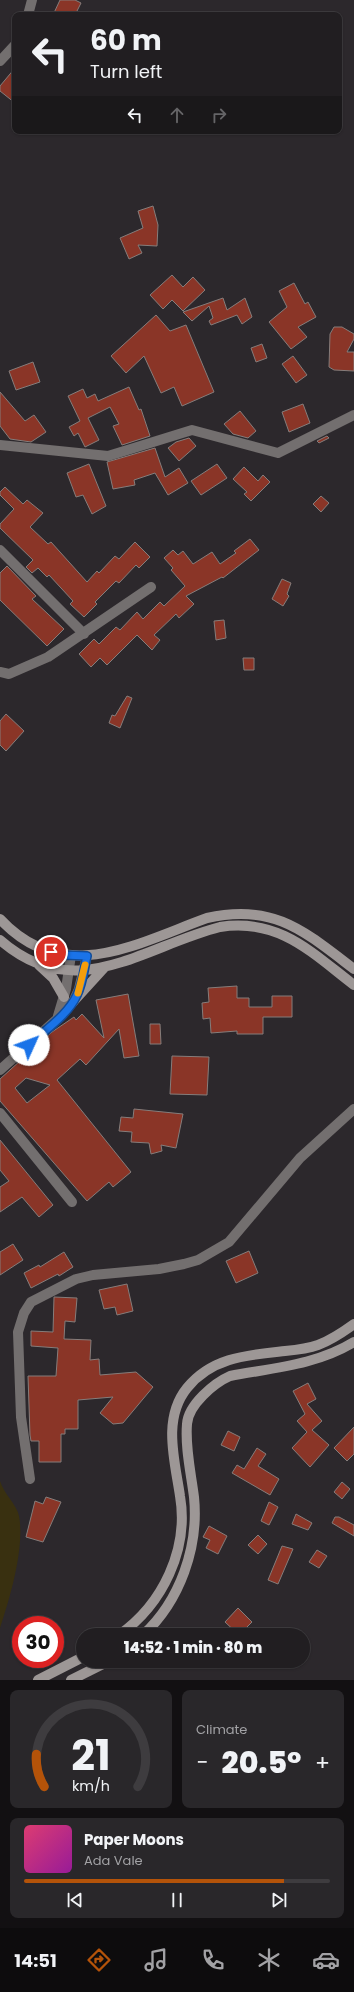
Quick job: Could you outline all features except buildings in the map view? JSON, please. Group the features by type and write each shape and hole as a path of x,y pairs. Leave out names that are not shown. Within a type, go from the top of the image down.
{"main road":[{"path":"0,919 26,941 51,952 87,956 116,950 206,918 228,914 249,913 276,918 290,924 314,938 354,969"},
{"path":"0,940 14,951 36,962 69,970 84,970 104,968 206,930 233,925 247,925 267,928 286,935 298,942 354,985"},
{"path":"36,962 52,978 69,1000 104,968"},
{"path":"126,1628 140,1616 160,1593 172,1568 179,1546 182,1514 172,1447 172,1429 180,1398 186,1389 204,1370 220,1362 254,1354 317,1346 341,1334 354,1324"},
{"path":"149,1628 167,1608 179,1585 189,1556 195,1512 187,1423 198,1401 207,1390 219,1381 230,1376 314,1360 344,1348 354,1342"},
{"path":"38,1680 76,1661"},
{"path":"71,1680 95,1668"}],"street":[{"path":"29,12 32,0"},
{"path":"0,61 12,49"},
{"path":"0,445 108,456 192,430 278,453 354,414"},
{"path":"0,550 84,634"},
{"path":"0,672 8,674 48,656 84,634 152,587"},
{"path":"69,1000 70,955"},
{"path":"0,1070 56,1020 69,1000 79,989 87,956"},
{"path":"30,1479 21,1417 18,1332 24,1313 31,1302 76,1279 93,1275 160,1269 184,1264 198,1260 229,1242 300,1158 354,1109"},
{"path":"0,1114 72,1202"}],"sand":[{"path":"0,1481 18,1512 20,1542 16,1572 0,1628"}],"slow traffic":[{"path":"78,993 85,965"}],"route":[{"path":"29,1045 69,1007 77,996 87,956 64,955 51,952"}]}
